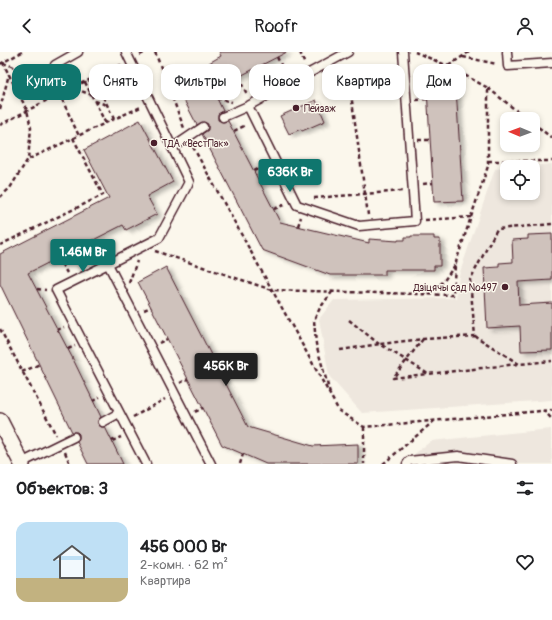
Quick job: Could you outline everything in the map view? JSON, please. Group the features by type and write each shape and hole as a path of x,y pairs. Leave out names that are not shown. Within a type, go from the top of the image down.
{"street":[{"path":"0,421 22,463"}],"lane":[{"path":"55,64 78,52"},
{"path":"126,52 189,182 159,238 56,290 146,464"},
{"path":"314,70 348,52"},
{"path":"403,52 404,64"},
{"path":"507,52 508,66 552,63"},
{"path":"250,105 296,205 358,226 415,221 405,79"},
{"path":"223,117 260,100"},
{"path":"172,148 203,127"},
{"path":"106,265 211,464"},
{"path":"103,422 119,413"},
{"path":"22,463 74,437"},
{"path":"407,464 409,461 458,456 512,464"}],"path":[{"path":"1,63 21,52"},
{"path":"155,52 187,137 339,411 364,427 552,410"},
{"path":"405,79 448,66 469,52"},
{"path":"277,57 280,64"},
{"path":"338,57 350,87 369,225"},
{"path":"462,57 508,66"},
{"path":"122,64 130,60"},
{"path":"0,198 10,188 28,159 31,128 27,110 9,74 1,63"},
{"path":"1,63 12,67"},
{"path":"0,108 9,74"},
{"path":"81,84 89,80"},
{"path":"85,82 89,90"},
{"path":"241,84 250,105"},
{"path":"488,88 518,112"},
{"path":"0,125 46,100"},
{"path":"62,100 79,136"},
{"path":"94,100 108,106"},
{"path":"94,100 106,124"},
{"path":"105,100 114,119"},
{"path":"28,159 106,124 150,102"},
{"path":"540,129 552,138"},
{"path":"0,246 103,195 73,138"},
{"path":"488,161 552,161"},
{"path":"294,200 413,190"},
{"path":"415,221 471,218"},
{"path":"475,336 470,280 497,229 552,224"},
{"path":"92,241 106,265"},
{"path":"58,258 71,282"},
{"path":"428,294 443,282 455,265"},
{"path":"331,397 316,344 314,320 320,308 332,291"},
{"path":"349,320 380,344 428,374"},
{"path":"0,329 70,464"},
{"path":"340,350 423,339 475,336 519,364"},
{"path":"423,339 393,378 552,361"},
{"path":"22,372 40,364"},
{"path":"137,415 163,400"},
{"path":"543,410 552,419"},
{"path":"383,464 435,420"},
{"path":"364,427 364,464"},
{"path":"240,464 243,454"}],"shaded area":[{"name":"Дзіцячы сад №497","path":"552,164 552,400 362,413 329,376 319,319 334,300 456,298 459,275 495,169 500,169 500,200 540,200 540,165"},
{"path":"551,429 552,464 402,464 431,441"}],"building":[{"path":"219,52 287,52 264,64 249,64 249,72 241,76 241,64 209,64 221,56"},
{"path":"184,100 218,100 223,111 218,114 218,120 223,122 228,121 280,222 369,243 369,239 398,241 405,240 405,237 411,236 434,236 434,239 440,239 440,266 434,266 434,270 385,270 385,275 330,275 262,250 202,134 208,130 208,124 203,122 197,125"},
{"path":"316,100 325,121 302,131 301,129 289,134 280,116"},
{"path":"428,100 457,100 463,201 434,202"},
{"path":"140,120 173,182 147,196 157,214 126,230 123,225 28,273 73,359 101,417 98,420 98,424 101,427 105,427 123,464 88,464 77,442 79,434 77,432 72,432 0,284 0,254 109,198 84,150"},
{"path":"552,234 552,280 518,282 519,305 552,303 552,350 521,351 520,326 487,328 484,268 499,267 499,263 513,262 512,240 528,239 528,235"},
{"path":"166,267 248,427 313,446 358,444 358,464 266,464 222,445 138,282"}],"place":[{"name":"Пейзаж","path":"296,108"},
{"name":"ТДА «ВестПак»","path":"154,143"},
{"name":"Дзіцячы сад №497","path":"505,287"}]}
